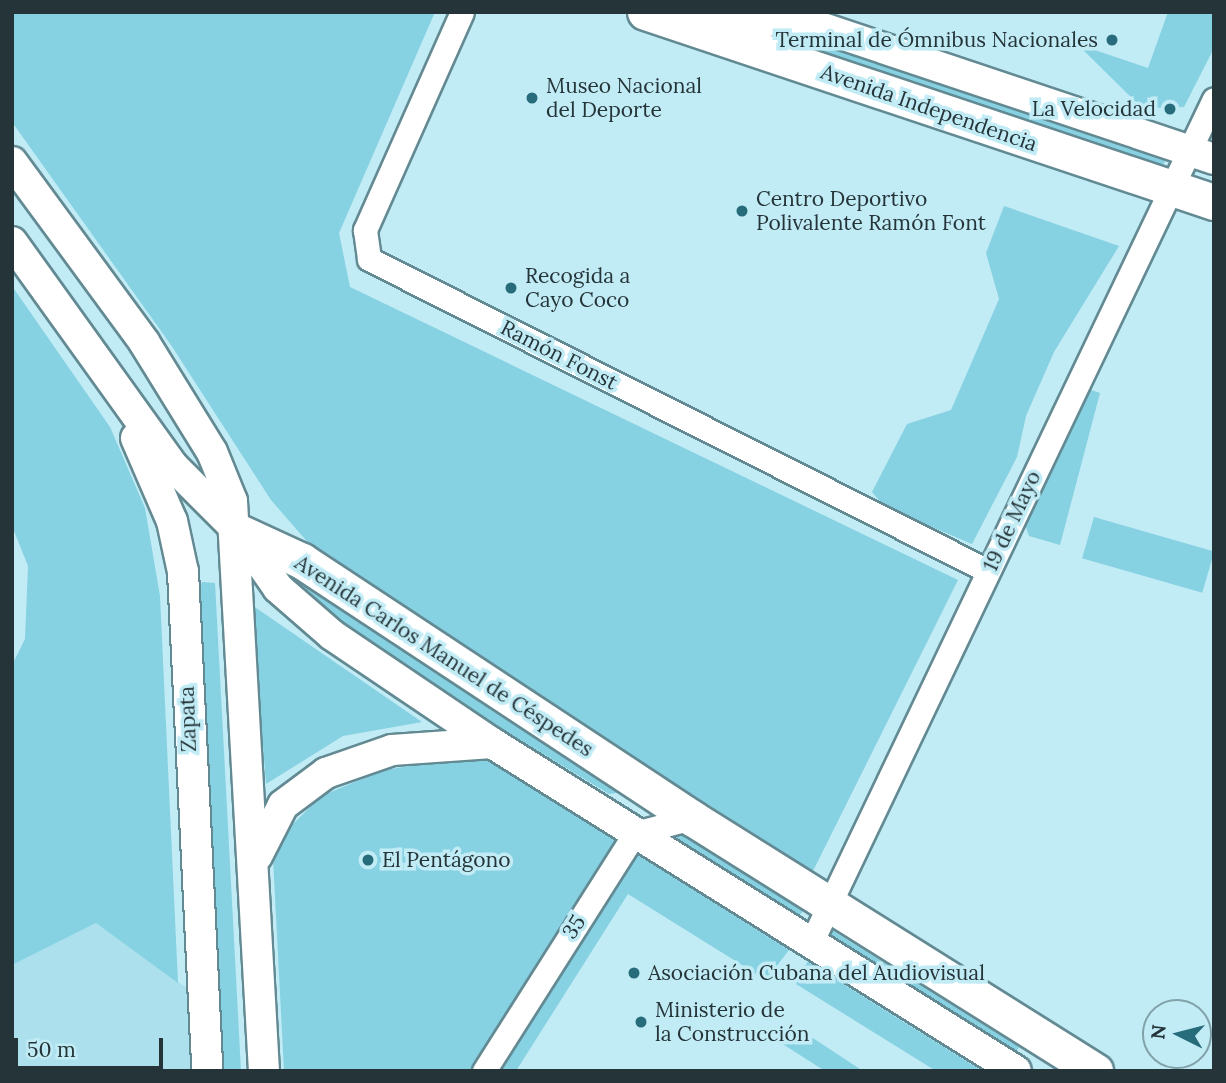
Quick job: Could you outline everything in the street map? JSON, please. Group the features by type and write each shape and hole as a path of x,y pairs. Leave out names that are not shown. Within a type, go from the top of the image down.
{"highway":[{"name":"Avenida Independencia","path":"645,12 1214,202"},
{"path":"689,27 780,14"},
{"name":"Avenida Carlos Manuel de Céspedes","path":"239,532 302,561 692,818 1095,1071"},
{"path":"1040,1037 1064,1071"}],"main road":[{"name":"Avenida Independencia","path":"780,14 1202,155"},
{"path":"12,162 69,232 189,412 217,464 239,532 264,1071"},
{"name":"Zapata","path":"12,242 109,381 173,466 239,532"},
{"name":"Zapata","path":"109,381 172,521 183,572 207,1071"},
{"name":"Avenida Carlos Manuel de Céspedes","path":"239,532 278,588 332,635 492,743 1016,1071"},
{"path":"254,870 260,842 283,805 326,773 393,751 492,743"}],"street":[{"name":"Ramón Fonst","path":"462,12 365,230 369,259 988,571"},
{"name":"19 de Mayo","path":"811,943 826,903 1171,188 1202,155 1214,99"},
{"path":"635,834 692,818"},
{"name":"35","path":"484,1071 635,834"}],"shaded area":[{"path":"12,12 435,12 339,233 350,287 958,580 813,871 324,561 271,500 171,345 12,122"},
{"path":"1168,12 1214,12 1214,48 1184,107 1151,108 1138,104 1077,44 1148,68"},
{"path":"807,39 1165,161 1161,170 769,40"},
{"path":"1004,206 1119,246 1054,352 1026,416 1017,457 972,544 885,507 872,492 907,424 951,410 999,299 986,253"},
{"path":"12,286 110,427 145,508 160,596 178,983 96,923 12,965 12,665 25,639 28,566 12,526"},
{"path":"1085,388 1100,393 1060,545 1029,536 1023,519"},
{"path":"1094,517 1214,551 1202,593 1082,558"},
{"path":"278,569 312,586 629,791 609,794 499,727 332,615"},
{"path":"202,582 215,583 241,1071 217,1071 193,618"},
{"path":"252,605 422,722 343,736 266,784"},
{"path":"454,759 487,760 789,950 766,980 628,894 516,1071 284,1071 273,858 287,830 321,796 384,770"},
{"path":"690,832 802,905 802,913 795,916 672,835"},
{"path":"96,923 202,999 207,1071 12,1071 12,965"},
{"path":"830,929 1019,1047 1013,1057 824,938"},
{"path":"808,961 982,1071 936,1071 796,984"},
{"path":"790,1023 863,1071 825,1071 781,1043"}],"place":[{"name":"Terminal de Ómnibus Nacionales","path":"1112,40"},
{"name":"Museo Nacional del Deporte","path":"532,98"},
{"name":"La Velocidad","path":"1170,109"},
{"name":"Centro Deportivo Polivalente Ramón Font","path":"742,211"},
{"name":"Recogida a Cayo Coco","path":"511,288"},
{"name":"El Pentágono","path":"368,860"},
{"name":"Asociación Cubana del Audiovisual","path":"634,973"},
{"name":"Ministerio de la Construcción","path":"641,1022"}]}
